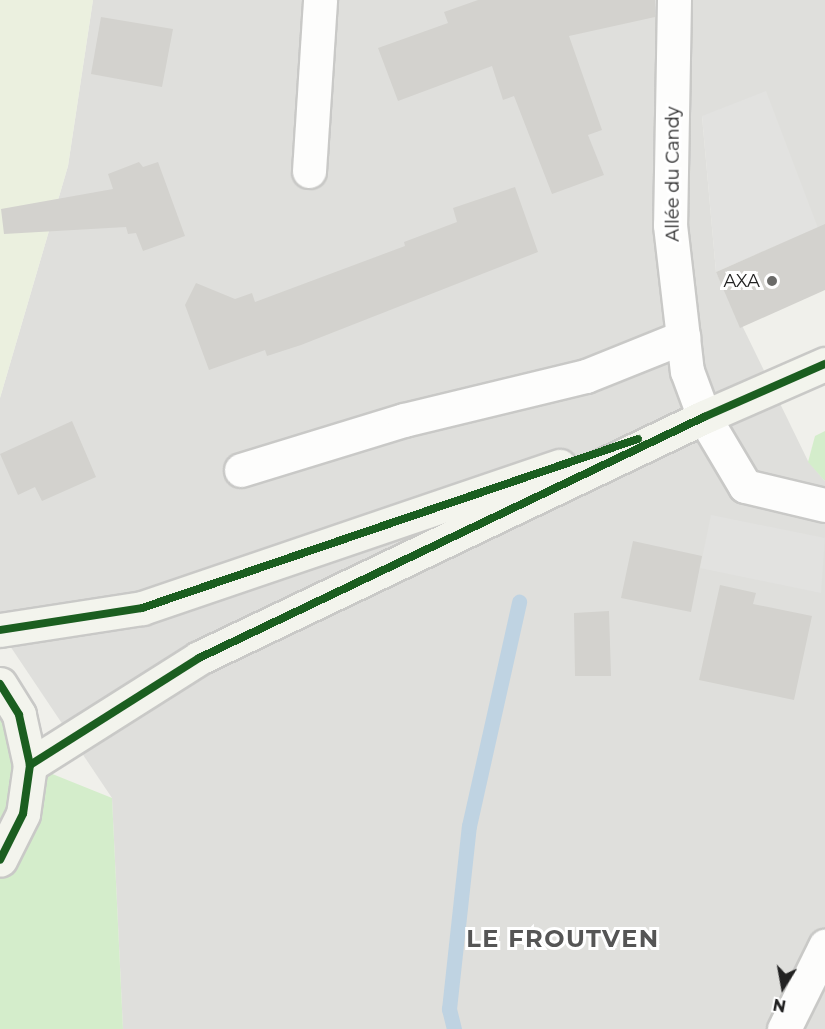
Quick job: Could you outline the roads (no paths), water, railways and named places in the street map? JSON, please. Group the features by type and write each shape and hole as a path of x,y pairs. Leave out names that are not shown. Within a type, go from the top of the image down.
{"main road":[{"path":"30,765 199,658 704,417 825,364"},
{"path":"0,630 142,608 704,417"},
{"path":"0,684 19,715 30,765 23,814 0,860"}],"street":[{"path":"309,171 320,0"},
{"name":"Allée du Candy","path":"674,0 670,225 687,371 704,417 745,486 825,505"},
{"path":"242,470 404,420 586,376 683,337"},
{"path":"784,1029 825,946"}],"waterway":[{"path":"454,1029 449,1009 469,826 519,602"}],"place":[{"name":"AXA","path":"772,281"}],"district":[{"name":"LE FROUTVEN","path":"563,939"}]}
